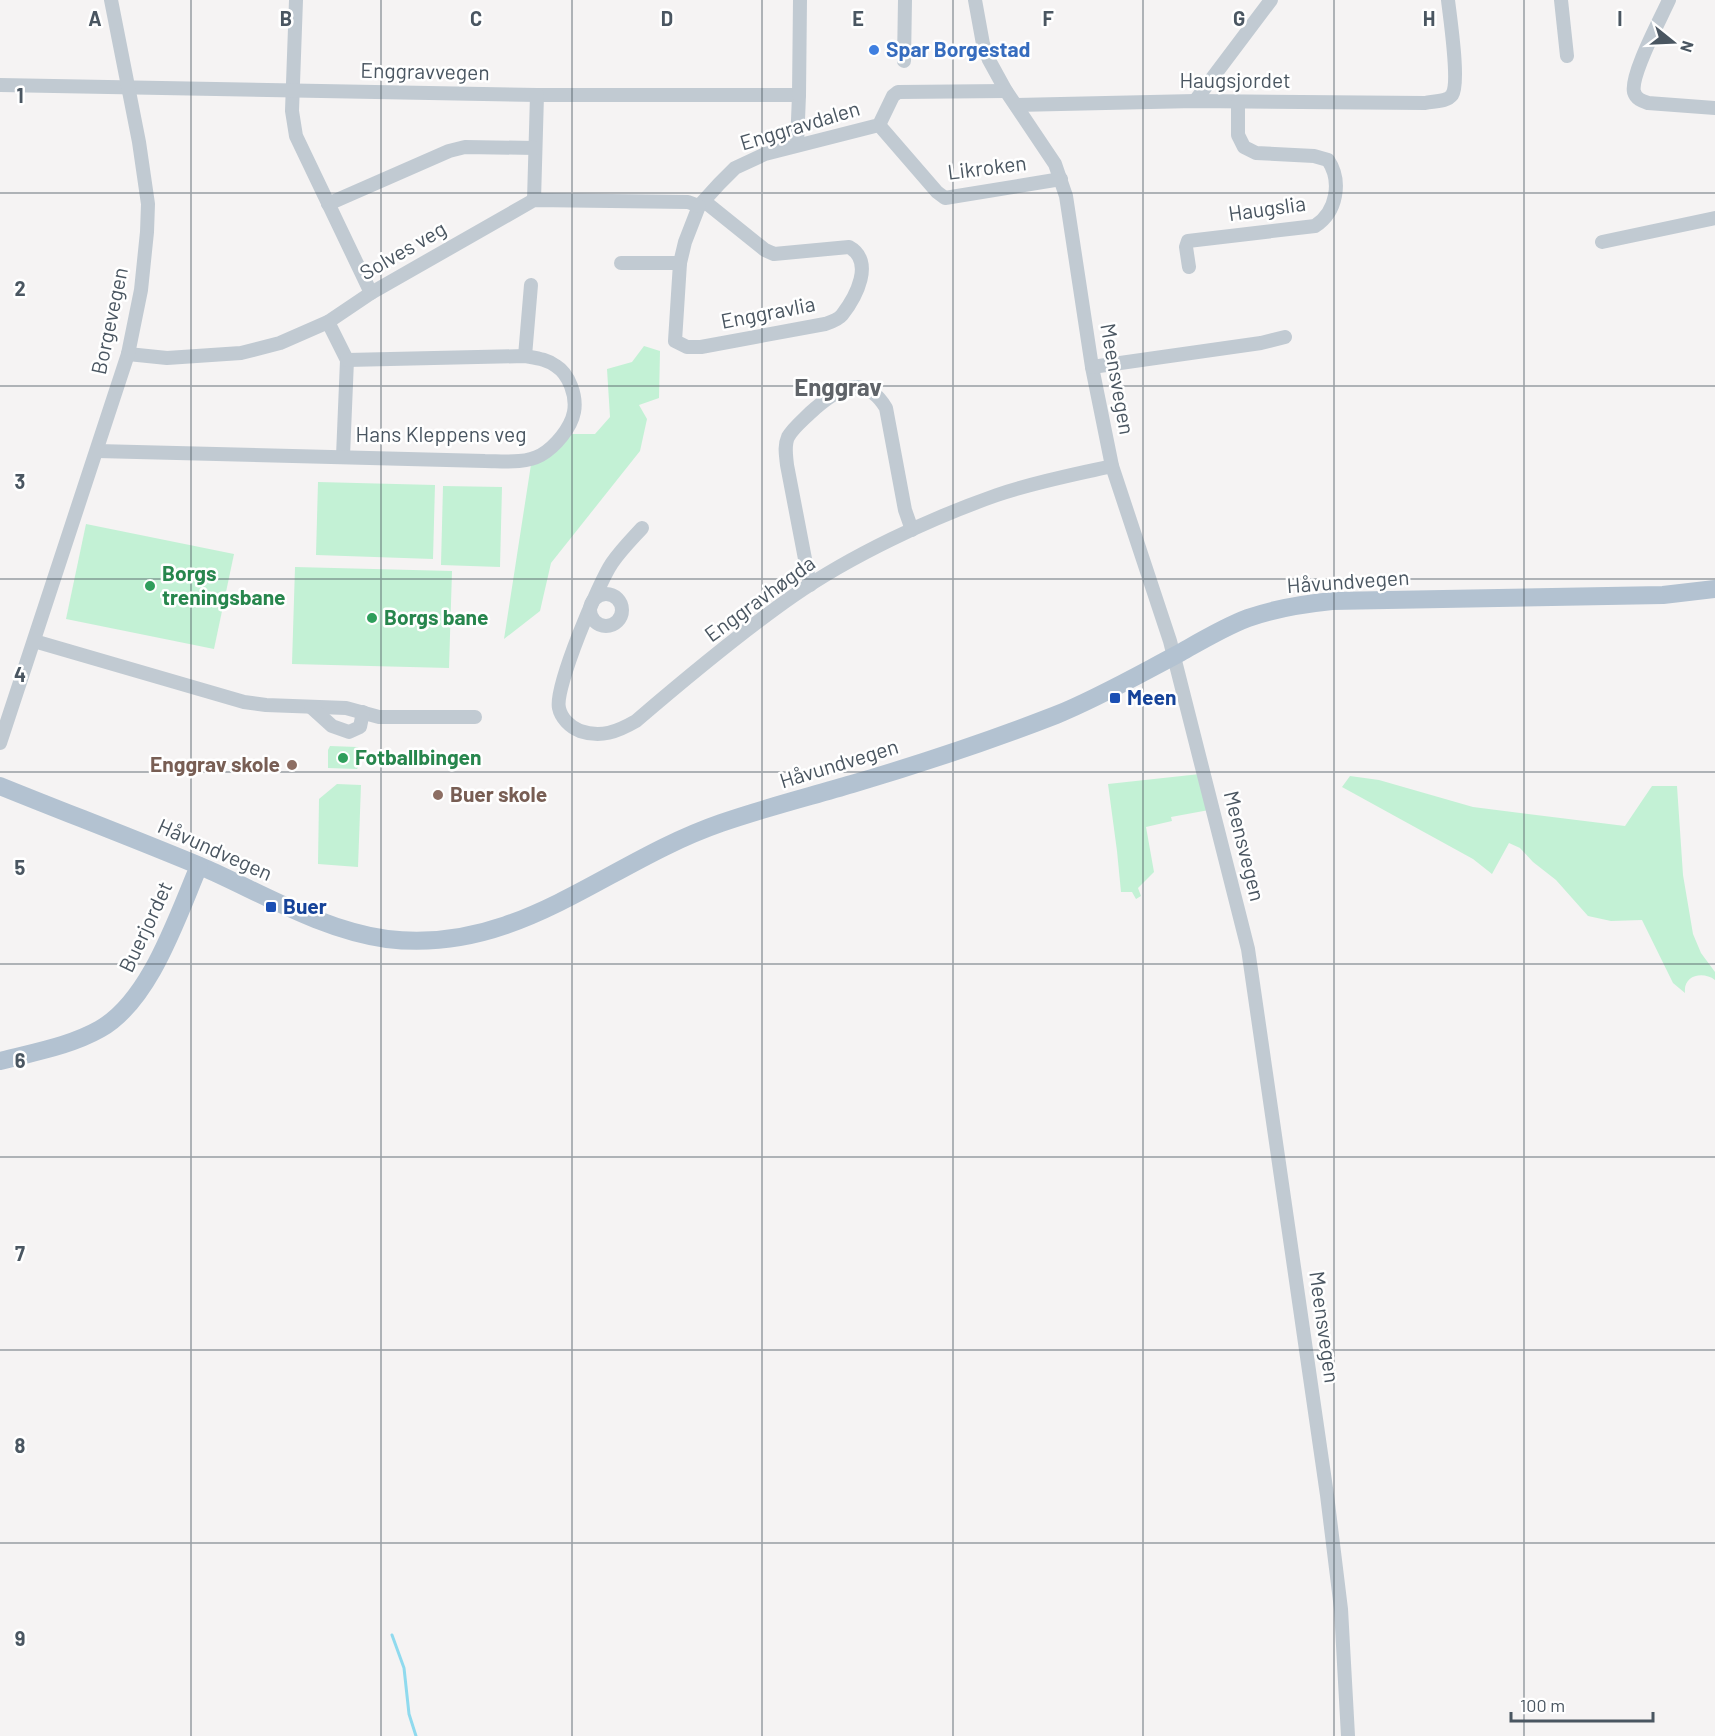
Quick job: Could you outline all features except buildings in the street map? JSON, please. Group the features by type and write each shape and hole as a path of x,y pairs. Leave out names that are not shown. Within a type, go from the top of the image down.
{"main road":[{"name":"Håvundvegen","path":"0,786 199,866 325,922 363,934 410,941 450,938 489,931 525,920 656,850 699,831 915,765 1088,701 1242,620 1267,612 1306,604 1355,600 1652,596 1715,589"},
{"name":"Buerjordet","path":"0,1061 77,1040 104,1027 126,1009 153,971 199,866"}],"street":[{"name":"Borgevegen","path":"0,743 128,354 141,290 148,204 139,142 111,0"},
{"path":"296,0 292,111 296,136 371,293"},
{"path":"797,145 800,0"},
{"path":"904,61 905,0"},
{"name":"Meensvegen","path":"975,0 983,44 989,60 1006,91 1046,148 1061,179 1066,196 1092,367 1112,466 1174,656 1241,919 1260,1026 1329,1506 1341,1609 1348,1736"},
{"path":"1195,101 1270,0"},
{"name":"Haugsjordet","path":"1016,105 1195,101 1425,102 1447,100 1453,94 1456,80 1448,0"},
{"path":"1561,0 1567,56"},
{"path":"1669,0 1634,79 1635,95 1640,101 1648,104 1715,108"},
{"name":"Enggravvegen","path":"0,85 537,95 799,95"},
{"name":"Enggravdalen","path":"675,341 680,263 690,227 702,204 735,168 765,154 879,124 893,96 898,92 1006,91"},
{"path":"537,95 534,200 702,204"},
{"name":"Haugslia","path":"1189,267 1186,247 1188,241 1315,226 1331,211 1335,195 1335,169 1328,160 1314,156 1256,153 1244,147 1238,135 1238,102"},
{"name":"Likroken","path":"879,124 937,192 945,198 1061,179"},
{"path":"328,204 449,151 465,147 535,148"},
{"name":"Solves veg","path":"128,354 167,358 241,353 280,343 328,322 371,293 534,200"},
{"name":"Enggravlia","path":"675,341 687,347 701,347 825,324 841,316 860,283 862,274 861,257 849,247 774,254 765,250 702,204"},
{"path":"1602,242 1715,218"},
{"path":"621,263 680,263"},
{"path":"525,356 531,285"},
{"name":"Hans Kleppens veg","path":"328,322 347,360 343,456"},
{"path":"1092,367 1261,343 1285,337"},
{"name":"Hans Kleppens veg","path":"97,451 485,461 527,460 540,456 566,432 575,411 572,387 566,376 558,367 545,359 525,356 347,360"},
{"path":"810,585 787,465 786,445 789,437 802,421 837,391 858,387 867,390 877,396 886,408 905,510 912,530"},
{"name":"Enggravhøgda","path":"642,528 612,562 591,604 561,686 558,707 568,724 574,729 603,735 617,732 636,721 764,617 810,585 912,530 998,495 1112,466"},
{"path":"34,641 226,698 266,705 346,708 362,718 475,717"},
{"path":"311,707 332,726 344,731 354,731 362,718"}],"green space":[{"path":"644,346 660,351 659,398 639,405 647,419 640,451 551,563 540,611 504,639 532,458 570,434 595,434 610,417 607,369 632,362"},
{"path":"318,482 435,485 433,559 316,555"},
{"path":"443,486 502,487 500,567 441,565"},
{"name":"Borgs treningsbane","path":"86,524 234,554 214,649 66,619"},
{"name":"Borgs bane","path":"295,567 452,571 449,668 292,664"},
{"name":"Fotballbingen","path":"330,746 359,748 357,769 328,768"},
{"path":"1200,774 1209,810 1171,817 1172,821 1146,827 1154,872 1138,888 1141,896 1136,899 1132,892 1121,892 1108,784"},
{"path":"1350,776 1379,780 1473,807 1625,826 1652,786 1677,786 1683,875 1693,934 1701,953 1715,972 1715,980 1700,975 1695,976 1687,982 1685,993 1673,983 1642,920 1611,921 1588,916 1556,880 1533,862 1520,848 1509,843 1492,874 1473,859 1342,787"},
{"path":"337,784 361,785 358,867 318,864 319,799"}],"waterway":[{"path":"392,1635 404,1668 409,1714 416,1736"}],"place":[{"name":"Spar Borgestad","path":"874,50"},
{"name":"Borgs treningsbane","path":"150,586"},
{"name":"Borgs bane","path":"372,618"},
{"name":"Meen","path":"1115,698"},
{"name":"Fotballbingen","path":"343,758"},
{"name":"Enggrav skole","path":"292,765"},
{"name":"Buer skole","path":"438,795"},
{"name":"Buer","path":"271,907"}],"district":[{"name":"Enggrav","path":"838,388"}]}
